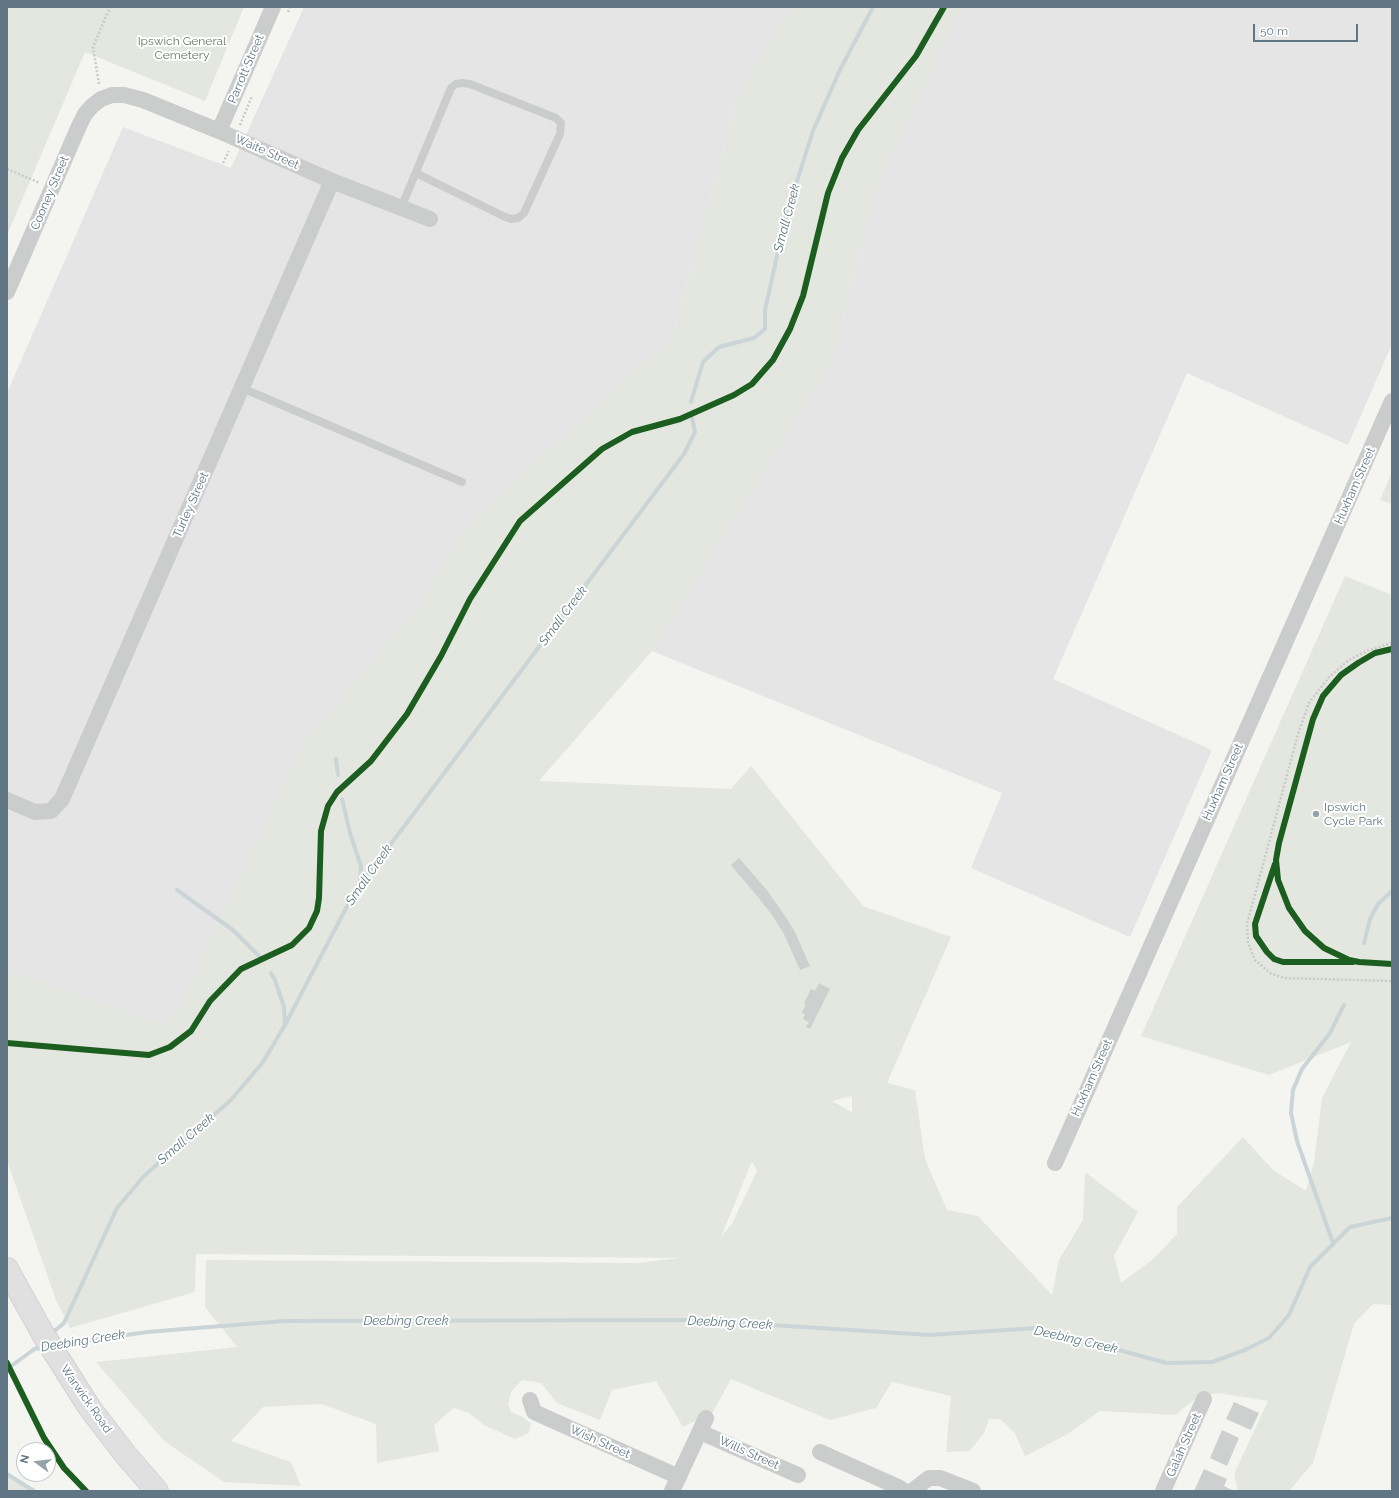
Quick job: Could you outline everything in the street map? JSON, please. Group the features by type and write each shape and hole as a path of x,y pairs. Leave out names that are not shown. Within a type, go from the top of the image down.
{"main road":[{"name":"Warwick Road","path":"9,1270 28,1309 89,1407 125,1454 157,1491"}],"street":[{"name":"Parrott Street","path":"219,131 273,7"},
{"name":"Waite Street","path":"101,99 112,95 124,95 137,99 219,131 332,181 430,220"},
{"name":"Cooney Street","path":"7,292 79,126 85,114 101,99"},
{"name":"Turley Street","path":"7,800 35,812 52,811 62,799 332,181"},
{"name":"Huxham Street","path":"1054,1163 1392,401"},
{"name":"Galah Street","path":"1163,1491 1204,1399"},
{"name":"Wish Street","path":"530,1400 534,1412 675,1484"},
{"name":"Wills Street","path":"675,1484 703,1425 798,1475"},
{"path":"820,1452 898,1486 904,1491"},
{"path":"912,1491 929,1478 940,1478 973,1491"}],"lane":[{"path":"401,208 416,172 451,88 456,84 470,84 556,118 561,123 560,134 524,213 518,218 511,219 503,216 416,172"},
{"path":"242,388 462,482"}],"path":[{"path":"101,99 93,47 110,7"},
{"path":"7,169 52,189"},
{"path":"1392,643 1369,650 1349,660 1329,677 1309,703 1298,734 1247,924 1248,943 1255,960 1270,973 1284,978 1392,981"},
{"path":"1358,663 1375,654 1392,649"},
{"path":"1341,675 1347,671"}],"shaded area":[{"path":"304,7 790,7 739,94 672,337 463,528 423,601 303,744 169,1027 7,970 7,393 123,127 231,168"},
{"path":"961,7 1392,7 1392,344 1348,445 1187,373 1053,679 1212,750 1130,937 971,868 1002,793 652,651 834,357 872,197"}],"green space":[{"name":"Ipswich General Cemetery","path":"7,7 244,7 205,101 85,52 7,235"},
{"path":"790,7 961,7 872,197 834,357 652,651 539,781 731,789 751,766 863,906 951,937 887,1083 915,1090 925,1159 947,1210 978,1216 1052,1295 1059,1260 1083,1220 1085,1172 1138,1212 1114,1256 1121,1283 1152,1260 1177,1234 1177,1207 1243,1137 1273,1170 1306,1191 1314,1162 1322,1098 1351,1042 1269,1075 1141,1036 1345,576 1392,595 1392,1305 1373,1304 1354,1324 1313,1463 1289,1491 1238,1491 1234,1474 1268,1401 1219,1393 1199,1396 1175,1415 1100,1411 1066,1435 1025,1456 1014,1432 1000,1419 989,1419 984,1433 970,1451 946,1452 951,1396 892,1382 876,1408 830,1420 731,1379 713,1412 683,1427 656,1381 612,1390 600,1420 557,1403 541,1383 522,1380 511,1392 508,1404 511,1412 521,1416 531,1423 529,1433 515,1439 484,1425 469,1413 454,1408 434,1425 439,1451 377,1463 376,1424 322,1404 263,1407 231,1441 291,1462 301,1486 224,1482 164,1441 96,1362 237,1347 205,1307 206,1260 637,1263 680,1258 196,1254 195,1292 70,1328 56,1300 7,1161 7,970 169,1027 303,744 423,601 463,528 672,337 739,94","holes":["852,1096 852,1112 832,1101","752,1161 757,1171 732,1224 721,1237"]},
{"path":"1392,472 1392,504 1380,500"},
{"path":"7,1475 31,1491 7,1491"}],"building":[{"path":"739,858 766,889 781,910 794,930 810,966 800,970 784,934 772,915 731,865"},
{"path":"819,983 830,989 810,1029 806,1027 809,1022 803,1019 805,1014 802,1013 806,1004 804,1003 811,989 815,991"},
{"path":"1234,1402 1259,1413 1251,1430 1226,1419"},
{"path":"1222,1430 1239,1438 1227,1466 1210,1458"},
{"path":"1204,1469 1227,1479 1224,1486 1234,1491 1194,1491"}],"waterway":[{"name":"Small Creek","path":"691,402 703,362 719,347 754,338 765,329 765,310 787,212 813,131 839,72 873,7"},
{"name":"Small Creek","path":"51,1334 64,1323 117,1208 144,1176 231,1100 263,1062 285,1025 354,893 684,454 695,432 692,418"},
{"path":"336,759 338,775"},
{"path":"342,799 350,833 361,866 360,885"},
{"path":"177,890 233,930 260,957"},
{"path":"1364,943 1370,919 1378,904 1392,891"},
{"path":"271,973 275,980 284,1007 285,1024"},
{"path":"1333,1243 1297,1141 1291,1113 1293,1090 1302,1069 1330,1033 1344,1005"},
{"name":"Deebing Creek","path":"58,1345 147,1332 284,1321 693,1320 929,1335 1037,1328 1167,1363 1212,1362 1245,1350 1269,1338 1289,1315 1310,1267 1350,1227 1392,1218"},
{"name":"Deebing Creek","path":"7,1369 36,1348"},
{"name":"Deebing Creek","path":"34,1349 43,1348"},
{"path":"7,1474 34,1491"}],"cycle path":[{"path":"7,1043 149,1055 170,1047 191,1031 210,1001 241,969 292,945 309,928 317,911 319,898 321,831 328,806 337,792 371,761 407,714 441,656 470,599 520,521 602,449 632,432 680,419 734,395 752,384 773,360 790,329 803,296 828,193 842,158 858,130 916,56 944,7"},
{"path":"1392,649 1375,653 1358,663 1341,675 1323,696 1313,719 1279,843 1276,860 1278,880 1289,908 1305,931 1324,948 1349,960 1392,964"},
{"path":"1275,864 1255,924 1256,936 1267,952 1274,959 1283,962 1353,962"},
{"path":"7,1363 44,1438 64,1468 86,1491"}],"place":[{"name":"Ipswich Cycle Park","path":"1316,814"}]}
